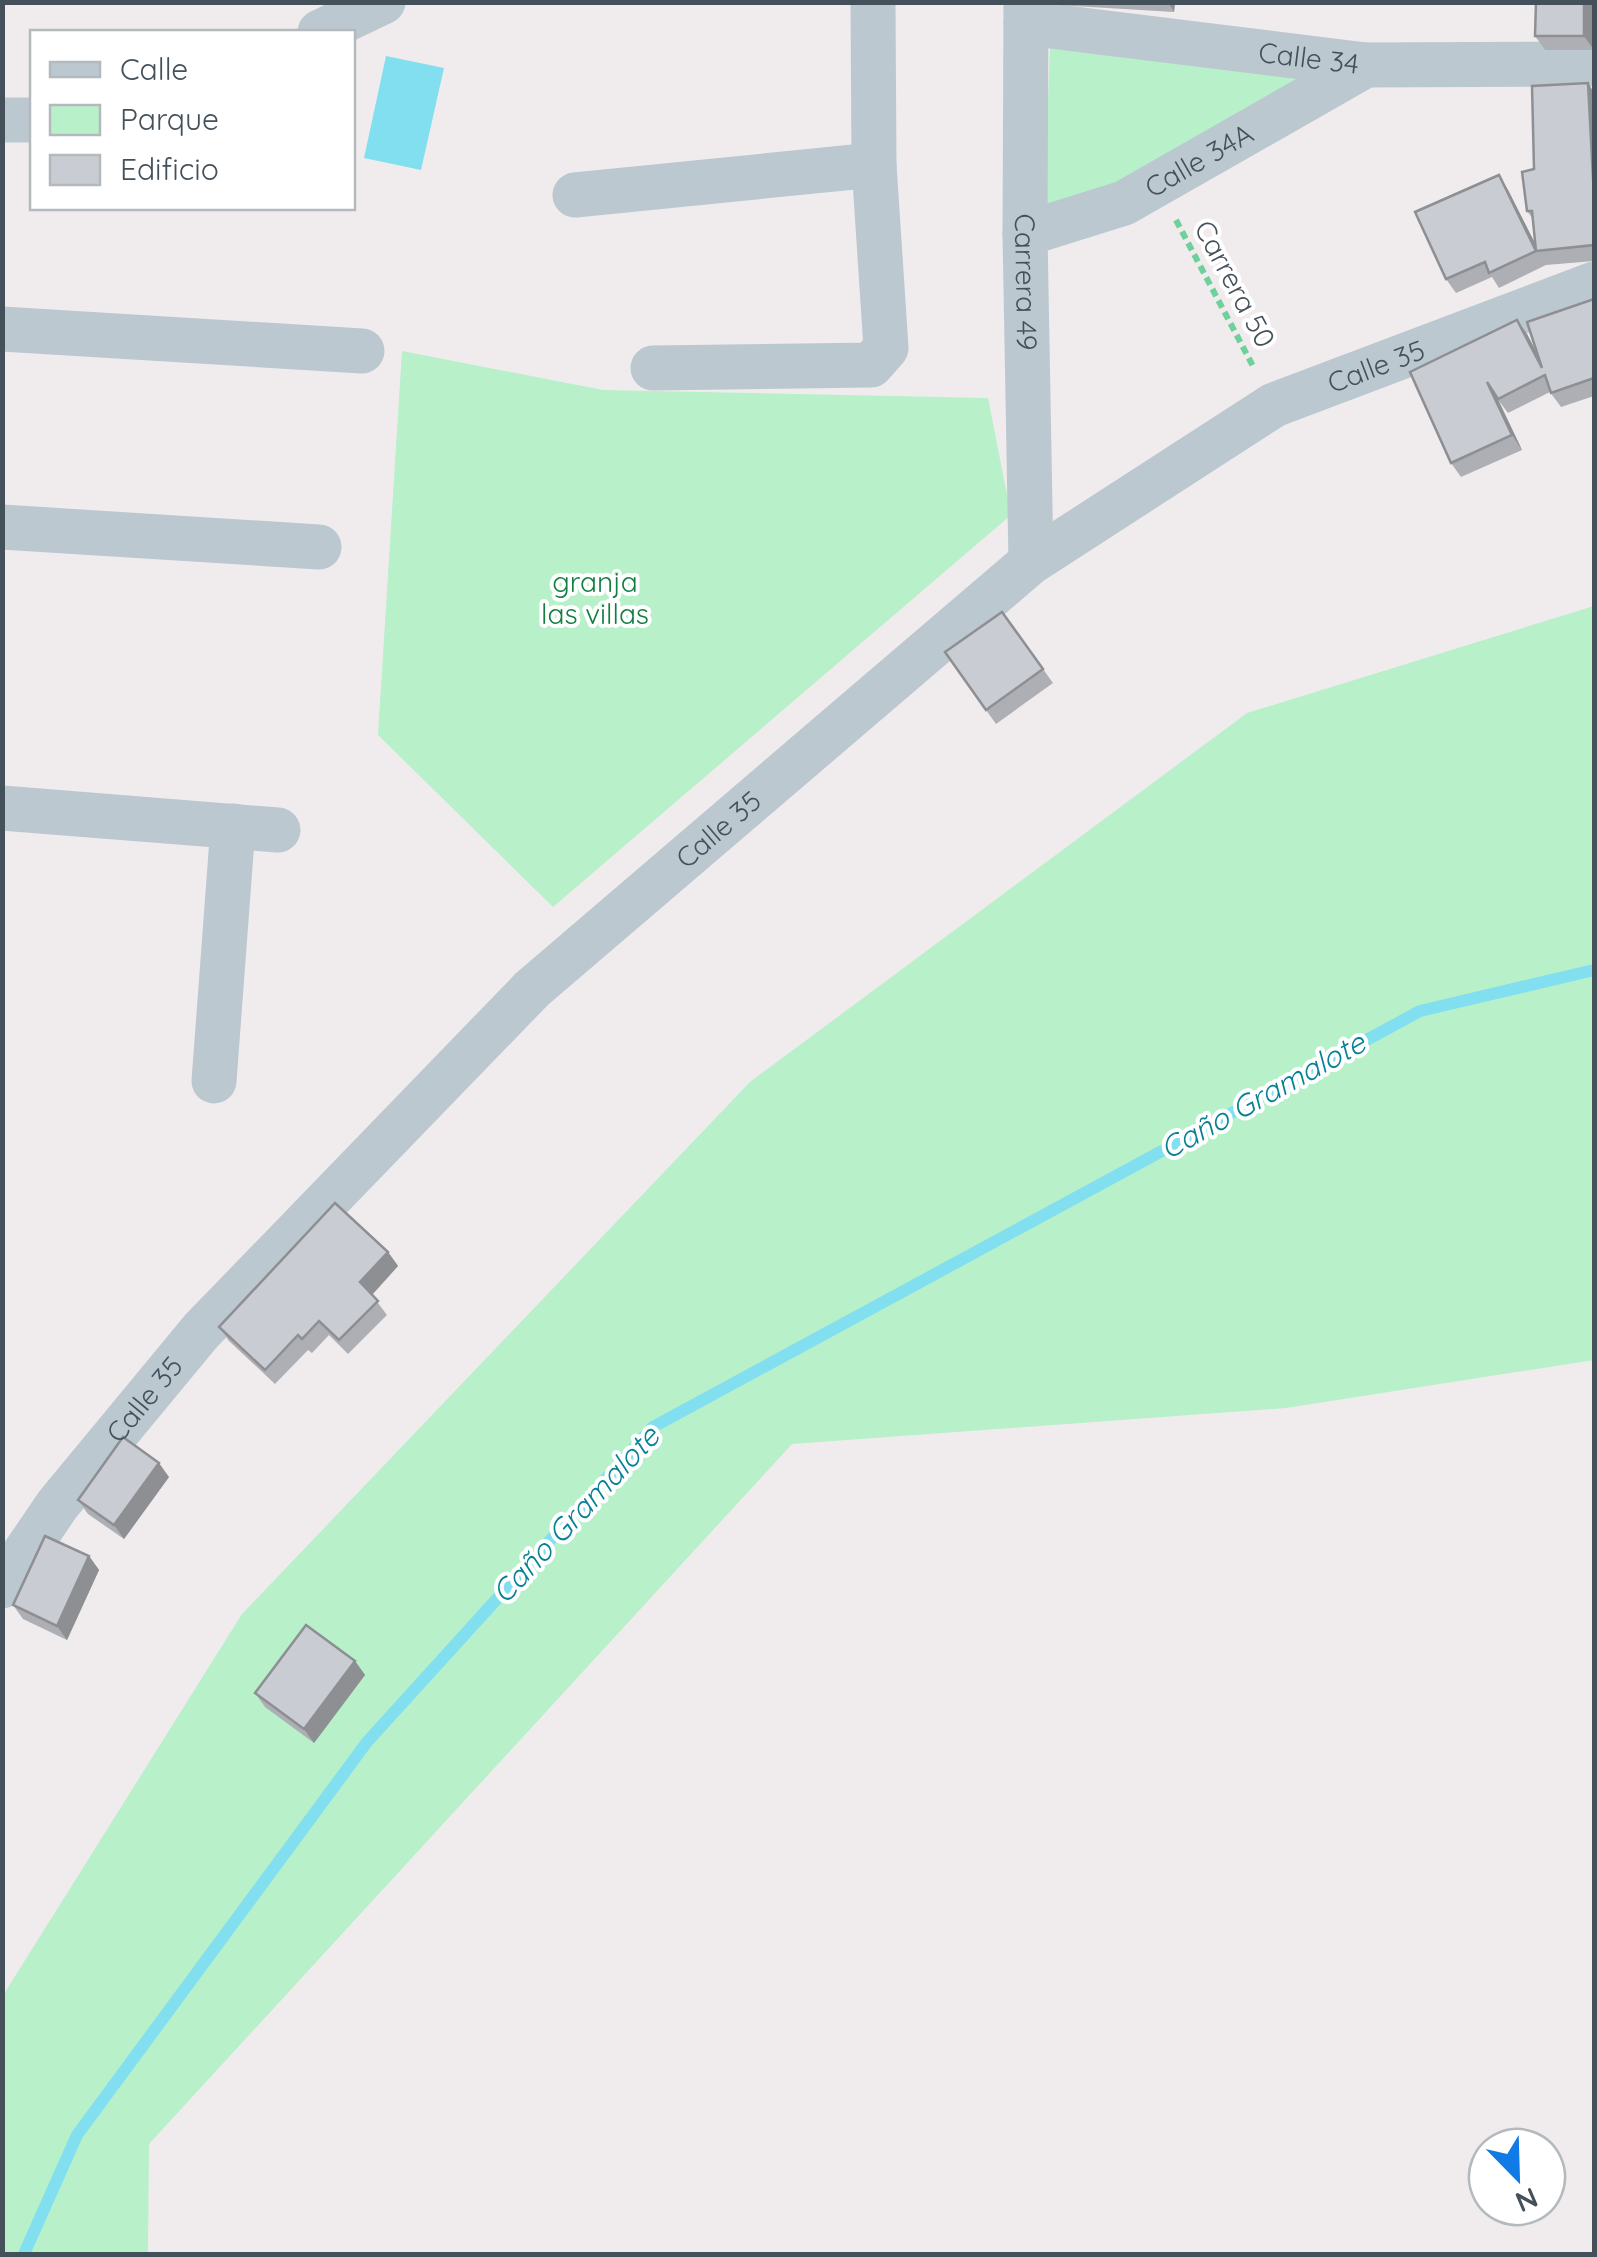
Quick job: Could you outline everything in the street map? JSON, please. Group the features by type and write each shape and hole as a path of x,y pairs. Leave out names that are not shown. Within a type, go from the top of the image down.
{"street":[{"path":"324,30 383,2"},
{"path":"653,368 871,365 881,358 886,348 874,165 873,2"},
{"name":"Calle 34","path":"1026,13 1366,65 1594,64"},
{"name":"Carrera 49","path":"1026,13 1024,234 1030,562"},
{"name":"Calle 34A","path":"1024,234 1124,202 1366,65"},
{"path":"2,120 30,120"},
{"path":"575,195 874,165"},
{"name":"Calle 35","path":"2,1586 58,1504 201,1331 532,990 1030,562 1274,405 1594,284"},
{"path":"2,328 362,350"},
{"path":"2,528 318,547"},
{"path":"2,808 278,830"},
{"path":"214,1081 233,826"}],"path":[{"name":"Carrera 50","path":"1156,184 1274,405"}],"green space":[{"path":"1050,46 1324,72 1122,187 1044,211"},
{"name":"granja las villas","path":"402,351 603,390 988,398 1011,515 553,907 378,735"},
{"path":"1594,606 1594,1360 1286,1408 792,1444 149,2144 148,2254 3,2254 2,1997 242,1614 750,1082 1247,713"}],"water":[{"path":"386,56 444,68 421,170 364,158"}],"building":[{"path":"1536,2 1584,2 1584,36 1535,36"},
{"path":"1588,83 1594,245 1536,251 1532,211 1527,211 1522,172 1534,169 1532,86"},
{"path":"1499,175 1536,251 1489,273 1485,262 1446,279 1415,212"},
{"path":"1594,299 1594,378 1551,393 1545,375 1498,399 1487,382 1512,435 1451,463 1410,372 1517,320 1542,368 1527,322"},
{"path":"1002,612 1043,669 986,710 945,652"},
{"path":"335,1203 388,1252 360,1282 378,1301 339,1340 319,1321 302,1339 298,1335 265,1370 219,1327"},
{"path":"123,1437 159,1463 114,1525 78,1500"},
{"path":"45,1536 89,1556 57,1626 13,1605"},
{"path":"306,1625 355,1661 304,1729 255,1693"}],"waterway":[{"name":"Caño Gramalote","path":"24,2254 77,2135 367,1742 653,1427 1420,1011 1594,970"}]}
